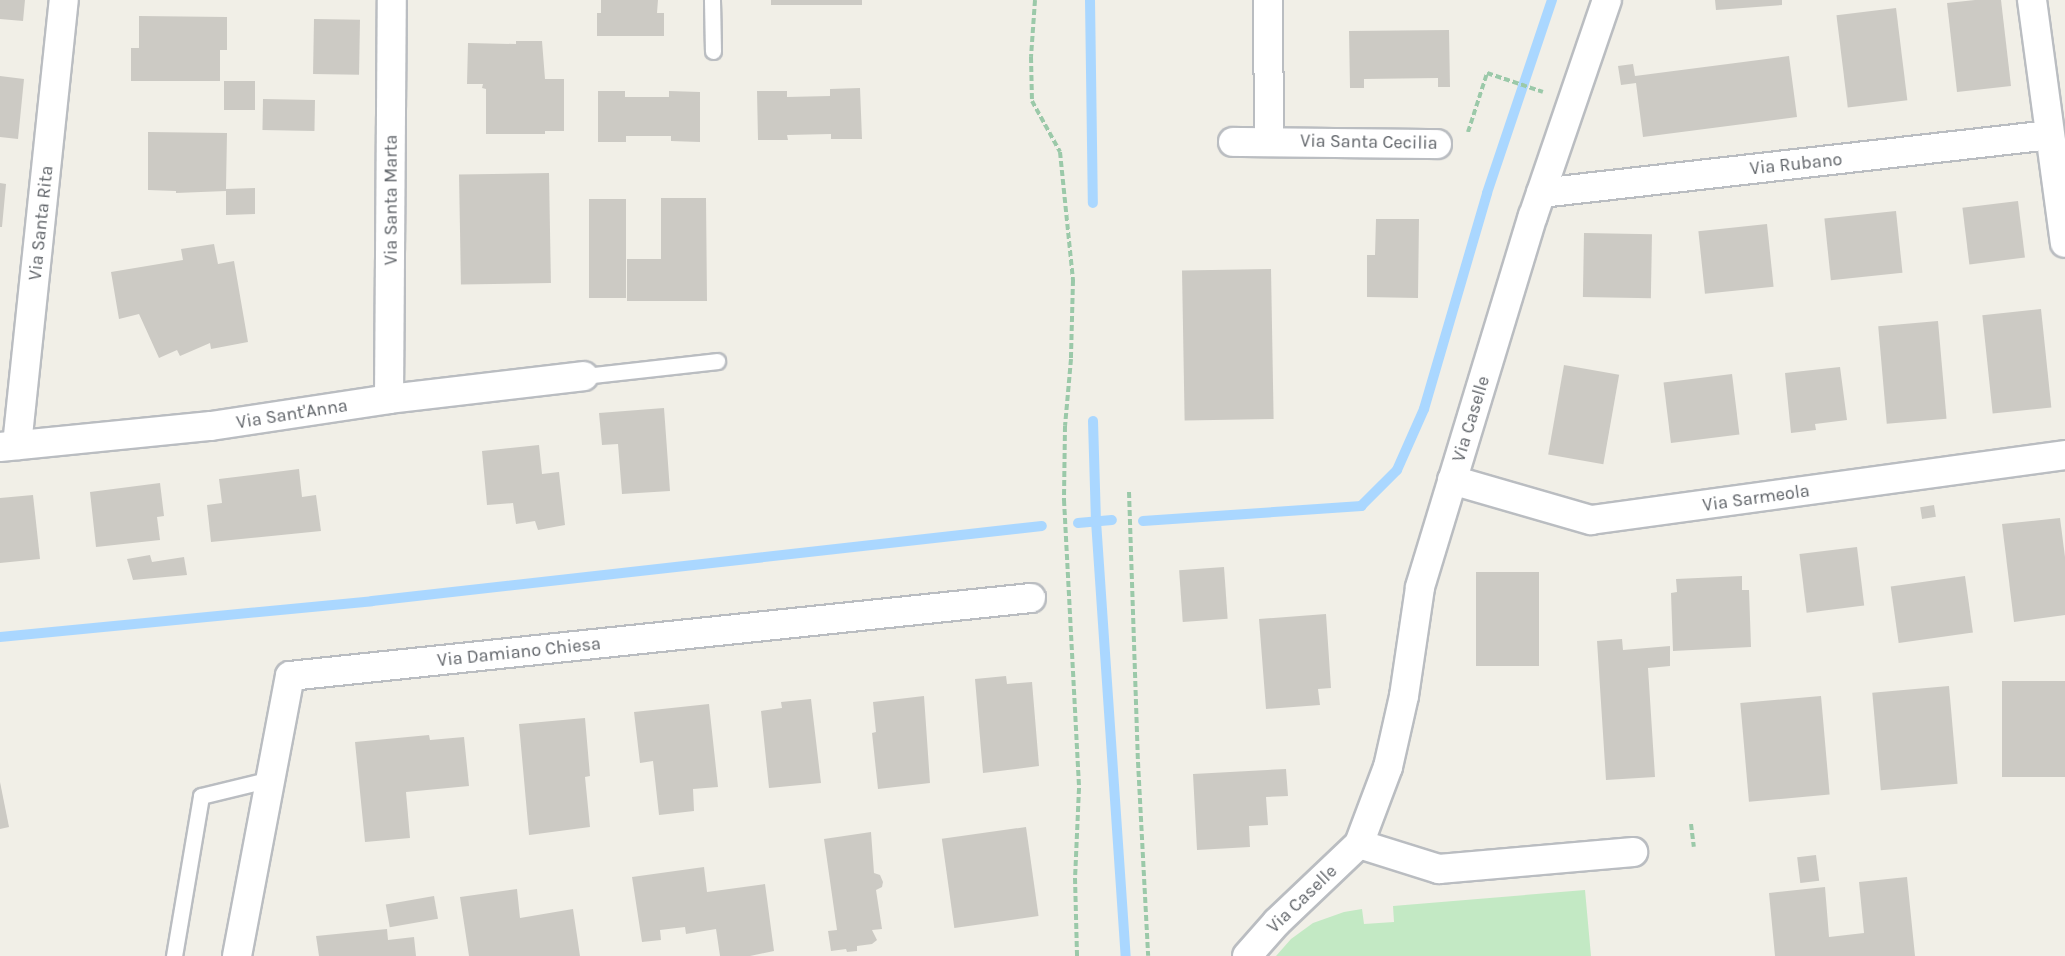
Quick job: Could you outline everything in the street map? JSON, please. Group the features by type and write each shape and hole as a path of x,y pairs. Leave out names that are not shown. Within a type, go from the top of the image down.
{"street":[{"name":"Via Santa Rita","path":"9,446 64,0"},
{"name":"Via Santa Marta","path":"389,399 392,0"},
{"path":"1268,0 1269,140"},
{"name":"Via Caselle","path":"1247,956 1277,922 1359,844 1388,766 1404,696 1420,587 1541,193 1607,0"},
{"path":"2032,0 2065,243"},
{"name":"Via Rubano","path":"1541,193 2050,135"},
{"name":"Via Santa Cecilia","path":"1233,142 1269,140 1437,144"},
{"name":"Via Sant'Anna","path":"9,446 211,426 389,399 584,376"},
{"name":"Via Sarmeola","path":"1452,480 1591,520 2065,455"},
{"name":"Via Damiano Chiesa","path":"237,956 290,676 1031,598"},
{"path":"1359,844 1439,869 1633,852"}],"lane":[{"path":"712,0 713,51"},
{"path":"584,376 717,362"},
{"path":"174,956 201,796 271,779"}],"path":[{"path":"1035,0 1032,101 1060,152 1073,280 1071,359 1065,426 1064,500 1079,788 1075,878 1077,956"},
{"name":"Via Santa Cecilia","path":"1437,144 1454,142 1469,131 1486,73 1549,94"},
{"path":"1129,492 1138,762 1148,956"},
{"path":"1691,824 1694,847"}],"green space":[{"path":"1585,890 1591,956 1276,956 1291,939 1313,923 1344,912 1362,909 1364,924 1394,922 1393,906"}],"building":[{"path":"0,0 25,0 23,21 0,19"},
{"path":"601,0 658,0 657,13 664,13 664,36 597,36 597,13 601,13"},
{"path":"771,0 862,0 862,5 771,5"},
{"path":"1715,0 1782,0 1782,5 1716,10"},
{"path":"2001,0 2011,86 1957,92 1947,3"},
{"path":"1896,8 1907,100 1848,108 1836,15"},
{"path":"139,16 227,17 227,50 220,50 220,81 131,81 131,48 139,48"},
{"path":"314,19 360,20 359,75 313,74"},
{"path":"1449,30 1450,87 1438,87 1438,78 1364,79 1364,88 1350,88 1349,31"},
{"path":"516,41 542,41 545,79 564,79 564,131 545,131 545,134 486,134 486,89 482,88 483,84 467,84 468,43 516,44"},
{"path":"1789,56 1797,117 1643,137 1636,83 1621,85 1618,66 1633,64 1635,76"},
{"path":"0,76 24,79 18,139 0,137"},
{"path":"224,81 255,81 255,110 224,110"},
{"path":"860,88 862,139 831,139 831,134 787,135 788,140 758,140 757,91 787,91 787,97 830,96 830,89"},
{"path":"598,91 625,91 625,97 669,97 669,91 700,92 700,142 671,141 671,136 626,136 626,142 598,142"},
{"path":"263,99 315,100 314,131 262,130"},
{"path":"148,132 227,133 226,189 255,188 255,214 226,215 226,191 176,193 176,191 148,190"},
{"path":"549,173 551,283 461,285 459,175"},
{"path":"0,183 6,184 2,227 0,227"},
{"path":"661,198 706,198 707,301 627,301 627,259 661,259"},
{"path":"589,199 626,199 626,298 589,298"},
{"path":"2018,201 2025,258 1969,264 1962,208"},
{"path":"1896,211 1902,273 1831,280 1824,219"},
{"path":"1376,219 1419,219 1418,298 1367,297 1367,255 1375,255"},
{"path":"1767,224 1774,287 1705,294 1698,231"},
{"path":"1584,233 1652,234 1651,298 1583,297"},
{"path":"214,244 218,264 234,261 248,342 211,349 210,343 180,356 177,350 159,358 139,314 119,319 111,272 183,260 181,249"},
{"path":"1271,269 1274,419 1185,421 1182,271"},
{"path":"2041,309 2051,407 1993,414 1982,315"},
{"path":"1938,321 1947,419 1887,424 1878,326"},
{"path":"1564,365 1619,375 1603,464 1548,455"},
{"path":"1840,367 1847,420 1815,424 1816,430 1791,433 1785,373"},
{"path":"1732,374 1739,435 1671,443 1664,382"},
{"path":"664,408 670,491 622,494 618,444 602,445 599,413"},
{"path":"539,445 542,474 559,472 565,525 538,530 535,521 516,524 513,503 487,505 482,451"},
{"path":"299,469 302,497 316,495 321,531 211,542 207,505 222,503 219,479"},
{"path":"160,483 164,516 157,517 160,540 96,547 90,492"},
{"path":"33,495 40,559 0,563 0,498"},
{"path":"1934,505 1936,517 1922,519 1920,507"},
{"path":"2060,518 2065,557 2065,615 2014,622 2002,524"},
{"path":"1857,547 1864,606 1807,613 1799,554"},
{"path":"150,555 152,562 184,557 187,575 133,580 127,559"},
{"path":"1224,567 1228,619 1183,622 1179,570"},
{"path":"1476,572 1539,572 1539,666 1476,666"},
{"path":"1742,576 1742,590 1749,590 1751,647 1673,651 1671,593 1677,592 1676,579"},
{"path":"1965,576 1973,632 1899,643 1891,586"},
{"path":"1326,614 1331,688 1318,689 1320,705 1266,709 1259,619"},
{"path":"1622,639 1623,650 1670,646 1670,666 1648,668 1655,777 1606,780 1597,641"},
{"path":"1006,676 1007,684 1032,682 1039,766 983,773 975,679"},
{"path":"2002,681 2065,681 2065,777 2002,777"},
{"path":"1949,686 1958,784 1881,790 1872,693"},
{"path":"924,696 930,783 878,789 872,733 876,732 873,702"},
{"path":"1821,696 1830,795 1749,802 1740,703"},
{"path":"811,699 821,783 769,788 761,711 782,708 781,702"},
{"path":"709,704 718,787 693,789 694,811 659,815 653,761 640,763 634,712"},
{"path":"585,718 590,776 585,777 590,827 529,835 519,724"},
{"path":"429,735 430,740 464,737 469,786 406,792 410,838 365,842 355,742"},
{"path":"1286,769 1288,796 1266,797 1268,825 1249,826 1250,847 1197,850 1193,774"},
{"path":"0,782 9,827 0,829"},
{"path":"1026,827 1039,916 954,928 942,839"},
{"path":"871,832 874,873 880,875 883,882 882,887 876,890 882,929 872,930 877,940 872,944 857,946 857,951 847,952 846,949 831,951 828,931 837,930 824,839"},
{"path":"1816,855 1819,881 1800,883 1797,857"},
{"path":"704,867 707,892 765,884 774,951 750,956 720,956 716,929 686,934 685,927 660,930 661,940 642,942 632,877"},
{"path":"1907,877 1915,956 1775,956 1769,893 1825,887 1829,937 1864,933 1859,882"},
{"path":"517,889 520,918 573,909 580,956 469,956 460,897"},
{"path":"434,896 438,919 390,927 386,905"},
{"path":"387,929 388,940 414,937 416,956 319,956 316,936"}],"waterway":[{"path":"1090,0 1093,203"},
{"path":"1143,521 1361,506 1397,470 1424,409 1487,193 1552,0"},
{"path":"1093,421 1096,521 1126,956"},
{"path":"1078,523 1112,520"},
{"path":"0,637 372,601 1042,526"}]}
